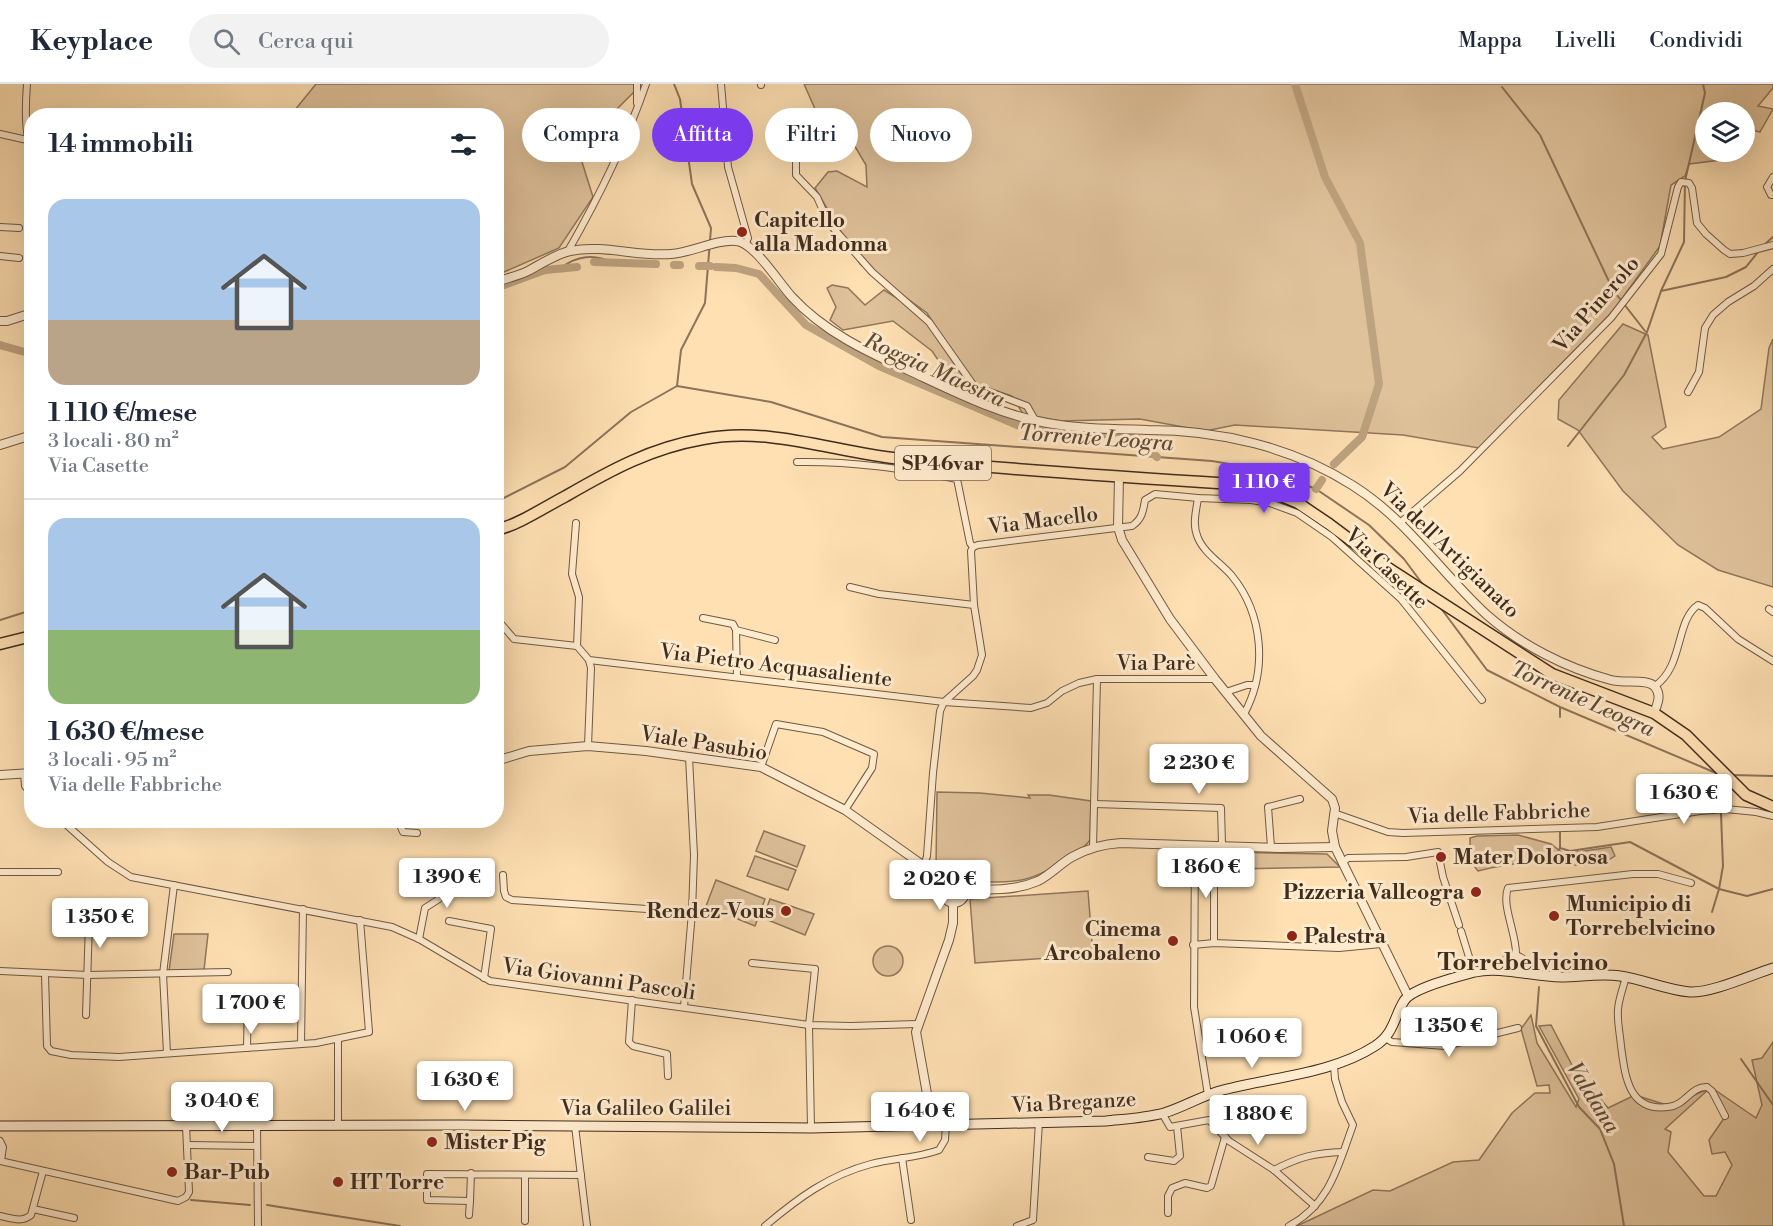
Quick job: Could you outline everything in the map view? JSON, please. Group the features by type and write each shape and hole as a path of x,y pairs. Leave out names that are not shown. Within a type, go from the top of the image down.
{"main road":[{"name":"SP46var","path":"504,526 655,450 705,438 753,436 795,440 898,459 1233,484 1269,491 1298,503 1388,568 1552,674 1654,713 1677,728 1746,795 1773,807"},
{"path":"0,644 24,638"},
{"path":"1385,1038 1408,996 1474,973 1500,972 1558,977 1609,975 1692,992 1712,988 1773,968"},
{"name":"Via Breganze","path":"931,1125 1106,1121 1162,1113 1220,1090 1334,1065 1376,1046 1385,1038"},
{"name":"Via Galileo Galilei","path":"0,1126 811,1128 931,1125"}],"street":[{"path":"25,108 27,84"},
{"path":"636,108 637,84"},
{"path":"637,108 646,84"},
{"path":"504,279 528,271 568,251 607,250 672,254 734,240 746,243 748,238 728,167 721,84"},
{"path":"0,134 24,139"},
{"path":"568,251 599,197 614,162"},
{"path":"795,162 795,175 817,197 828,222 872,272 929,322 974,386 1027,406 1035,420"},
{"path":"1773,177 1767,186 1773,195"},
{"name":"Via Pinerolo","path":"1401,522 1460,471 1570,361 1623,302 1661,254 1681,182 1689,183 1692,188 1697,223 1706,234 1730,254 1754,251 1773,245"},
{"path":"0,227 19,228"},
{"name":"Via dell'Artigianato","path":"746,243 793,299 822,324 872,354 988,407 1035,420 1084,428 1150,429 1211,435 1290,453 1350,484 1376,501 1401,522 1486,614 1528,645 1560,661 1610,680 1628,684 1644,681 1654,686"},
{"path":"0,256 20,258"},
{"path":"1688,393 1700,372 1705,328 1713,315 1728,302 1754,286 1773,269"},
{"path":"0,321 24,316"},
{"path":"0,445 24,438"},
{"path":"797,462 841,462 917,471 957,479 970,543 973,547 971,557 974,605 981,646 980,663 973,676 944,702 940,711 927,856 924,866"},
{"path":"1119,477 1118,527 1122,540 1170,619 1261,736 1335,804 1332,831 1335,847 1408,996"},
{"name":"Via Casette","path":"1118,527 1132,526 1139,521 1145,500 1155,494 1243,499 1270,503 1296,513 1332,537 1401,598 1482,700"},
{"path":"1198,498 1194,523 1199,540 1244,590 1258,629 1259,655 1255,685 1244,714"},
{"path":"576,524 572,574 579,597 577,646 589,660 591,668 588,746"},
{"name":"Via Macello","path":"973,547 1118,527"},
{"path":"850,587 879,594 974,605"},
{"path":"1654,713 1659,694 1654,686 1663,680 1675,658 1689,611 1698,605 1705,608 1738,639 1773,661"},
{"path":"704,618 733,624 736,630 737,677"},
{"path":"504,627 514,639 577,646"},
{"path":"736,630 775,640"},
{"name":"Via Pietro Acquasaliente","path":"589,660 960,702"},
{"name":"Via Parè","path":"960,702 1030,708 1047,703 1062,691 1079,683 1096,679 1215,679"},
{"name":"Via Parè","path":"1093,848 1096,679"},
{"path":"1226,692 1247,685 1255,685"},
{"path":"761,767 776,724 824,732 874,754 872,768 845,810"},
{"name":"Viale Pasubio","path":"504,759 529,751 588,746 646,751 761,767 845,810 924,866 944,886 944,897 953,903"},
{"path":"684,1007 694,855 689,758"},
{"path":"0,775 24,773"},
{"path":"1271,847 1268,807 1300,799"},
{"path":"1095,804 1122,802 1221,808 1222,845"},
{"name":"Via delle Fabbriche","path":"1334,813 1388,832 1403,833 1597,827 1726,809 1773,816"},
{"name":"Via Giovanni Pascoli","path":"70,828 108,861 131,876 392,927 419,939 490,981 809,1025 917,1024"},
{"path":"401,828 403,832 417,833"},
{"path":"944,886 957,881 964,889 1002,889 1025,886 1039,880 1072,857 1093,848 1121,843 1335,847"},
{"path":"1195,845 1194,1007 1208,1095"},
{"path":"1342,863 1348,858 1406,857 1438,852 1443,877 1474,973"},
{"path":"419,939 424,908 440,899 443,870"},
{"path":"0,872 58,872"},
{"path":"1195,874 1214,882 1214,943"},
{"path":"1516,955 1516,944 1505,896 1508,888 1633,874 1658,874 1691,883"},
{"path":"503,875 506,897 512,900 692,912"},
{"path":"167,1053 163,974 174,885"},
{"path":"931,1125 916,1040 917,1024 948,940 953,923 953,903 962,899 964,889"},
{"path":"301,1044 303,909"},
{"path":"45,974 47,1046 51,1051 71,1055 120,1057 301,1044 338,1039 369,1032 360,920"},
{"path":"449,921 491,930 484,978"},
{"path":"86,1016 89,923"},
{"path":"1193,945 1214,943 1339,948 1381,944"},
{"path":"1500,972 1503,961 1516,955 1525,960 1527,974"},
{"path":"752,963 815,969 809,1025 811,1128"},
{"path":"0,971 88,975 228,972"},
{"path":"1626,977 1618,1007 1618,1019 1625,1072 1633,1093 1638,1100 1647,1105 1670,1107 1683,1102 1696,1089 1707,1087 1712,1091 1725,1116"},
{"path":"247,1048 248,999"},
{"path":"632,1000 629,1042 633,1046 667,1054 668,1076"},
{"path":"1385,1038 1392,1042 1445,1046 1518,1028"},
{"path":"338,1039 339,1126"},
{"path":"1289,1226 1309,1214 1323,1198 1338,1168 1353,1125 1342,1102 1335,1079 1334,1065"},
{"path":"1162,1113 1170,1127 1209,1120 1227,1139 1274,1170 1315,1206"},
{"path":"1017,1226 1034,1223 1039,1122"},
{"path":"765,1226 807,1192 826,1180 864,1166 930,1153 941,1148 945,1140 946,1125"},
{"path":"0,1141 3,1147 1,1161 178,1201 186,1197 189,1192 186,1126"},
{"path":"257,1126 258,1226"},
{"path":"575,1126 587,1226"},
{"path":"1148,1157 1174,1161 1180,1156 1177,1126"},
{"path":"1168,1213 1168,1196 1172,1188 1185,1183 1207,1188 1211,1186 1227,1139"},
{"path":"188,1145 257,1146"},
{"path":"1274,1170 1306,1156 1343,1152"},
{"path":"902,1158 911,1220"},
{"path":"0,1215 23,1220 31,1215 44,1171"},
{"path":"469,1215 471,1173"},
{"path":"470,1201 427,1200 427,1174 581,1175"},
{"path":"525,1175 525,1221"},
{"path":"33,1209 74,1218"}],"shaded area":[{"path":"316,84 636,84 636,90 618,108 522,108 522,162 582,162 593,197 559,248 504,272 504,108 296,108"},
{"path":"804,84 1773,84 1773,88 1758,106 1773,109 1760,132 1755,131 1755,102 1695,102 1695,162 1705,162 1689,164 1685,176 1671,185 1660,246 1613,311 1479,448 1403,435 1235,425 1205,431 1140,419 1060,421 1023,414 1012,396 971,382 927,313 860,264 815,188 828,172 837,171 867,187 866,165 858,152 858,108 815,108"},
{"path":"832,285 848,288 865,305 884,290 919,312 964,378 951,379 932,351 893,321 843,330 830,320 836,307 827,288"},
{"path":"1623,324 1648,335 1666,427 1652,437 1663,449 1719,437 1761,409 1769,348 1773,339 1773,587 1718,570 1678,545 1623,491 1578,430 1558,419 1559,400"},
{"path":"937,792 1030,798 1028,795 1049,795 1091,801 1090,840 1061,863 1026,879 989,882 984,877 959,877 936,867"},
{"path":"764,831 805,846 797,867 756,851"},
{"path":"1518,835 1551,844 1564,854 1611,847 1615,856 1597,864 1538,862 1478,871 1467,857 1470,853 1470,838"},
{"path":"1205,852 1327,854 1340,867 1204,872"},
{"path":"755,856 796,870 788,890 747,876"},
{"path":"716,880 765,899 755,926 706,906"},
{"path":"1088,891 1093,955 975,963 970,899"},
{"path":"770,899 814,914 805,935 763,918"},
{"path":"174,934 208,934 204,970 169,971"},
{"path":"888,946 894,947 902,955 902,967 894,975 888,976 882,975 874,967 873,961 874,955 882,947"},
{"path":"1531,1015 1537,1043 1576,1107 1579,1099 1539,1026 1551,1025 1572,1065 1608,1108 1635,1095 1670,1106 1710,1088 1665,1129 1671,1132 1668,1152 1704,1196 1716,1196 1732,1165 1725,1152 1712,1154 1709,1140 1727,1114 1715,1090 1756,1118 1762,1105 1752,1060 1762,1058 1773,1042 1773,1226 1297,1226 1373,1190 1390,1191 1453,1162 1479,1160 1512,1113 1535,1093 1550,1093 1549,1085 1537,1086 1521,1029"}],"waterway":[{"path":"674,84 680,99 692,184 711,228 705,303 681,350 677,386"},
{"path":"1295,84 1325,177 1360,243 1379,384 1362,437 1334,464"},
{"path":"1568,446 1624,375 1647,332 1661,291 1684,242 1685,181 1705,93 1703,84"},
{"path":"1502,87 1540,135 1613,290 1645,331"},
{"path":"1764,245 1773,237"},
{"path":"1661,291 1726,277 1746,267 1758,252"},
{"path":"561,268 586,257 599,258 612,263"},
{"name":"Roggia Maestra","path":"594,262 656,264"},
{"name":"Roggia Maestra","path":"674,265 680,265"},
{"name":"Roggia Maestra","path":"699,266 710,266"},
{"name":"Roggia Maestra","path":"504,285 545,270 577,267"},
{"name":"Roggia Maestra","path":"716,267 736,268 759,274 806,325 879,366 1029,430 1095,436 1128,430 1157,457"},
{"name":"Roggia Maestra","path":"0,345 24,352"},
{"name":"Torrente Leogra","path":"504,498 565,467 631,412 677,386 771,402 882,437 1212,461 1270,471 1316,489 1369,525 1404,559 1424,586"},
{"path":"1316,489 1322,480"},
{"name":"Torrente Leogra","path":"1440,607 1487,670 1560,707 1716,773"},
{"name":"Torrente Leogra","path":"0,620 24,612"},
{"name":"Valdana","path":"1560,708 1560,717"},
{"name":"Torrente Leogra","path":"1731,775 1773,776"},
{"path":"1720,776 1720,807"},
{"path":"1712,912 1723,866 1721,814"},
{"name":"Valdana","path":"1558,852 1560,832"},
{"path":"1560,848 1570,851 1630,842 1719,889 1747,896 1773,889"},
{"name":"Valdana","path":"1539,987 1536,1026 1579,1107 1600,1129 1614,1164 1624,1226"},
{"path":"1741,1059 1773,1105"},
{"path":"191,1200 250,1205"},
{"path":"267,1205 400,1226"}],"place":[{"name":"Capitello alla Madonna","path":"742,232"},
{"name":"Mater Dolorosa","path":"1441,857"},
{"name":"Pizzeria Valleogra","path":"1476,892"},
{"name":"Rendez-Vous","path":"786,911"},
{"name":"Municipio di Torrebelvicino","path":"1554,916"},
{"name":"Palestra","path":"1292,936"},
{"name":"Cinema Arcobaleno","path":"1173,941"},
{"name":"Mister Pig","path":"432,1142"},
{"name":"Bar-Pub","path":"172,1172"},
{"name":"HT Torre","path":"338,1182"}],"district":[{"name":"Torrebelvicino","path":"1523,962"}]}
